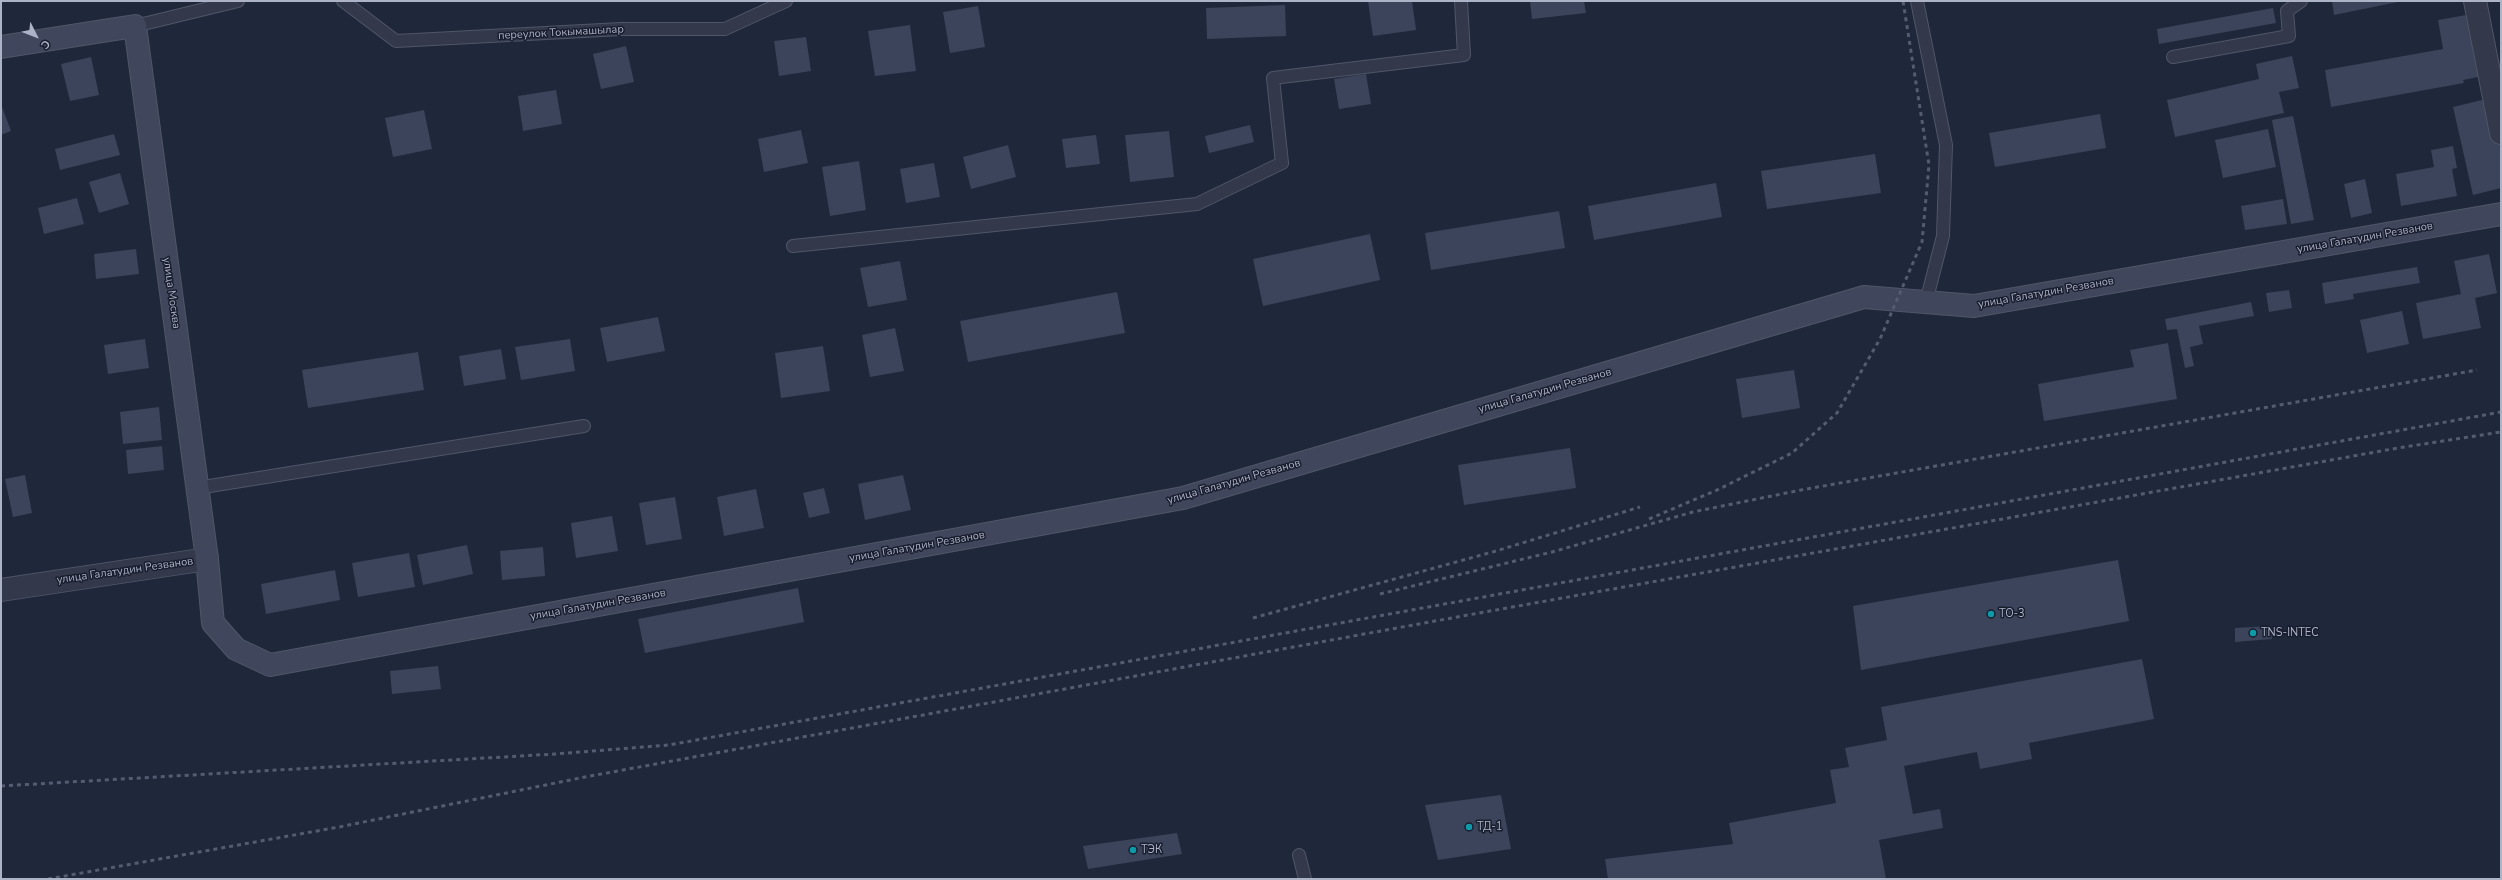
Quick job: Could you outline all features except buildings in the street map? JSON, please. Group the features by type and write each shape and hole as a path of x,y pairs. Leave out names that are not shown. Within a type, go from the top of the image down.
{"street":[{"path":"2475,1 2501,133"},
{"path":"1,47 134,26"},
{"name":"улица Москва","path":"134,26 207,559"},
{"name":"улица Галатудин Резванов","path":"1,590 207,559 213,623 236,649 270,665 1182,498 1864,297 1974,306 2501,214"}],"lane":[{"path":"134,26 238,1"},
{"name":"переулок Токымашылар","path":"343,1 396,41 621,29 725,29 786,1"},
{"path":"793,246 1196,204 1282,163 1273,78 1464,55 1461,1"},
{"path":"1917,1 1946,145 1943,236 1926,302"},
{"path":"2174,57 2289,36 2287,11 2301,1"},
{"path":"197,488 584,426"},
{"path":"1299,855 1306,879"}],"railway":[{"path":"1649,519 1717,490 1792,453 1837,413 1880,339 1922,242 1929,165 1903,1"},
{"path":"1380,594 1552,552 1693,512 1801,490 2477,370"},
{"path":"1,786 555,754 669,745 2501,412"},
{"path":"48,879 339,827 585,777 1468,615 2398,448 2501,432"},
{"path":"1253,618 1496,551 1640,507"}],"place":[{"name":"ТО-3","path":"1991,614"},
{"name":"TNS-INTEC","path":"2253,633"},
{"name":"ТД-1","path":"1469,827"},
{"name":"ТЭК","path":"1133,850"}]}
